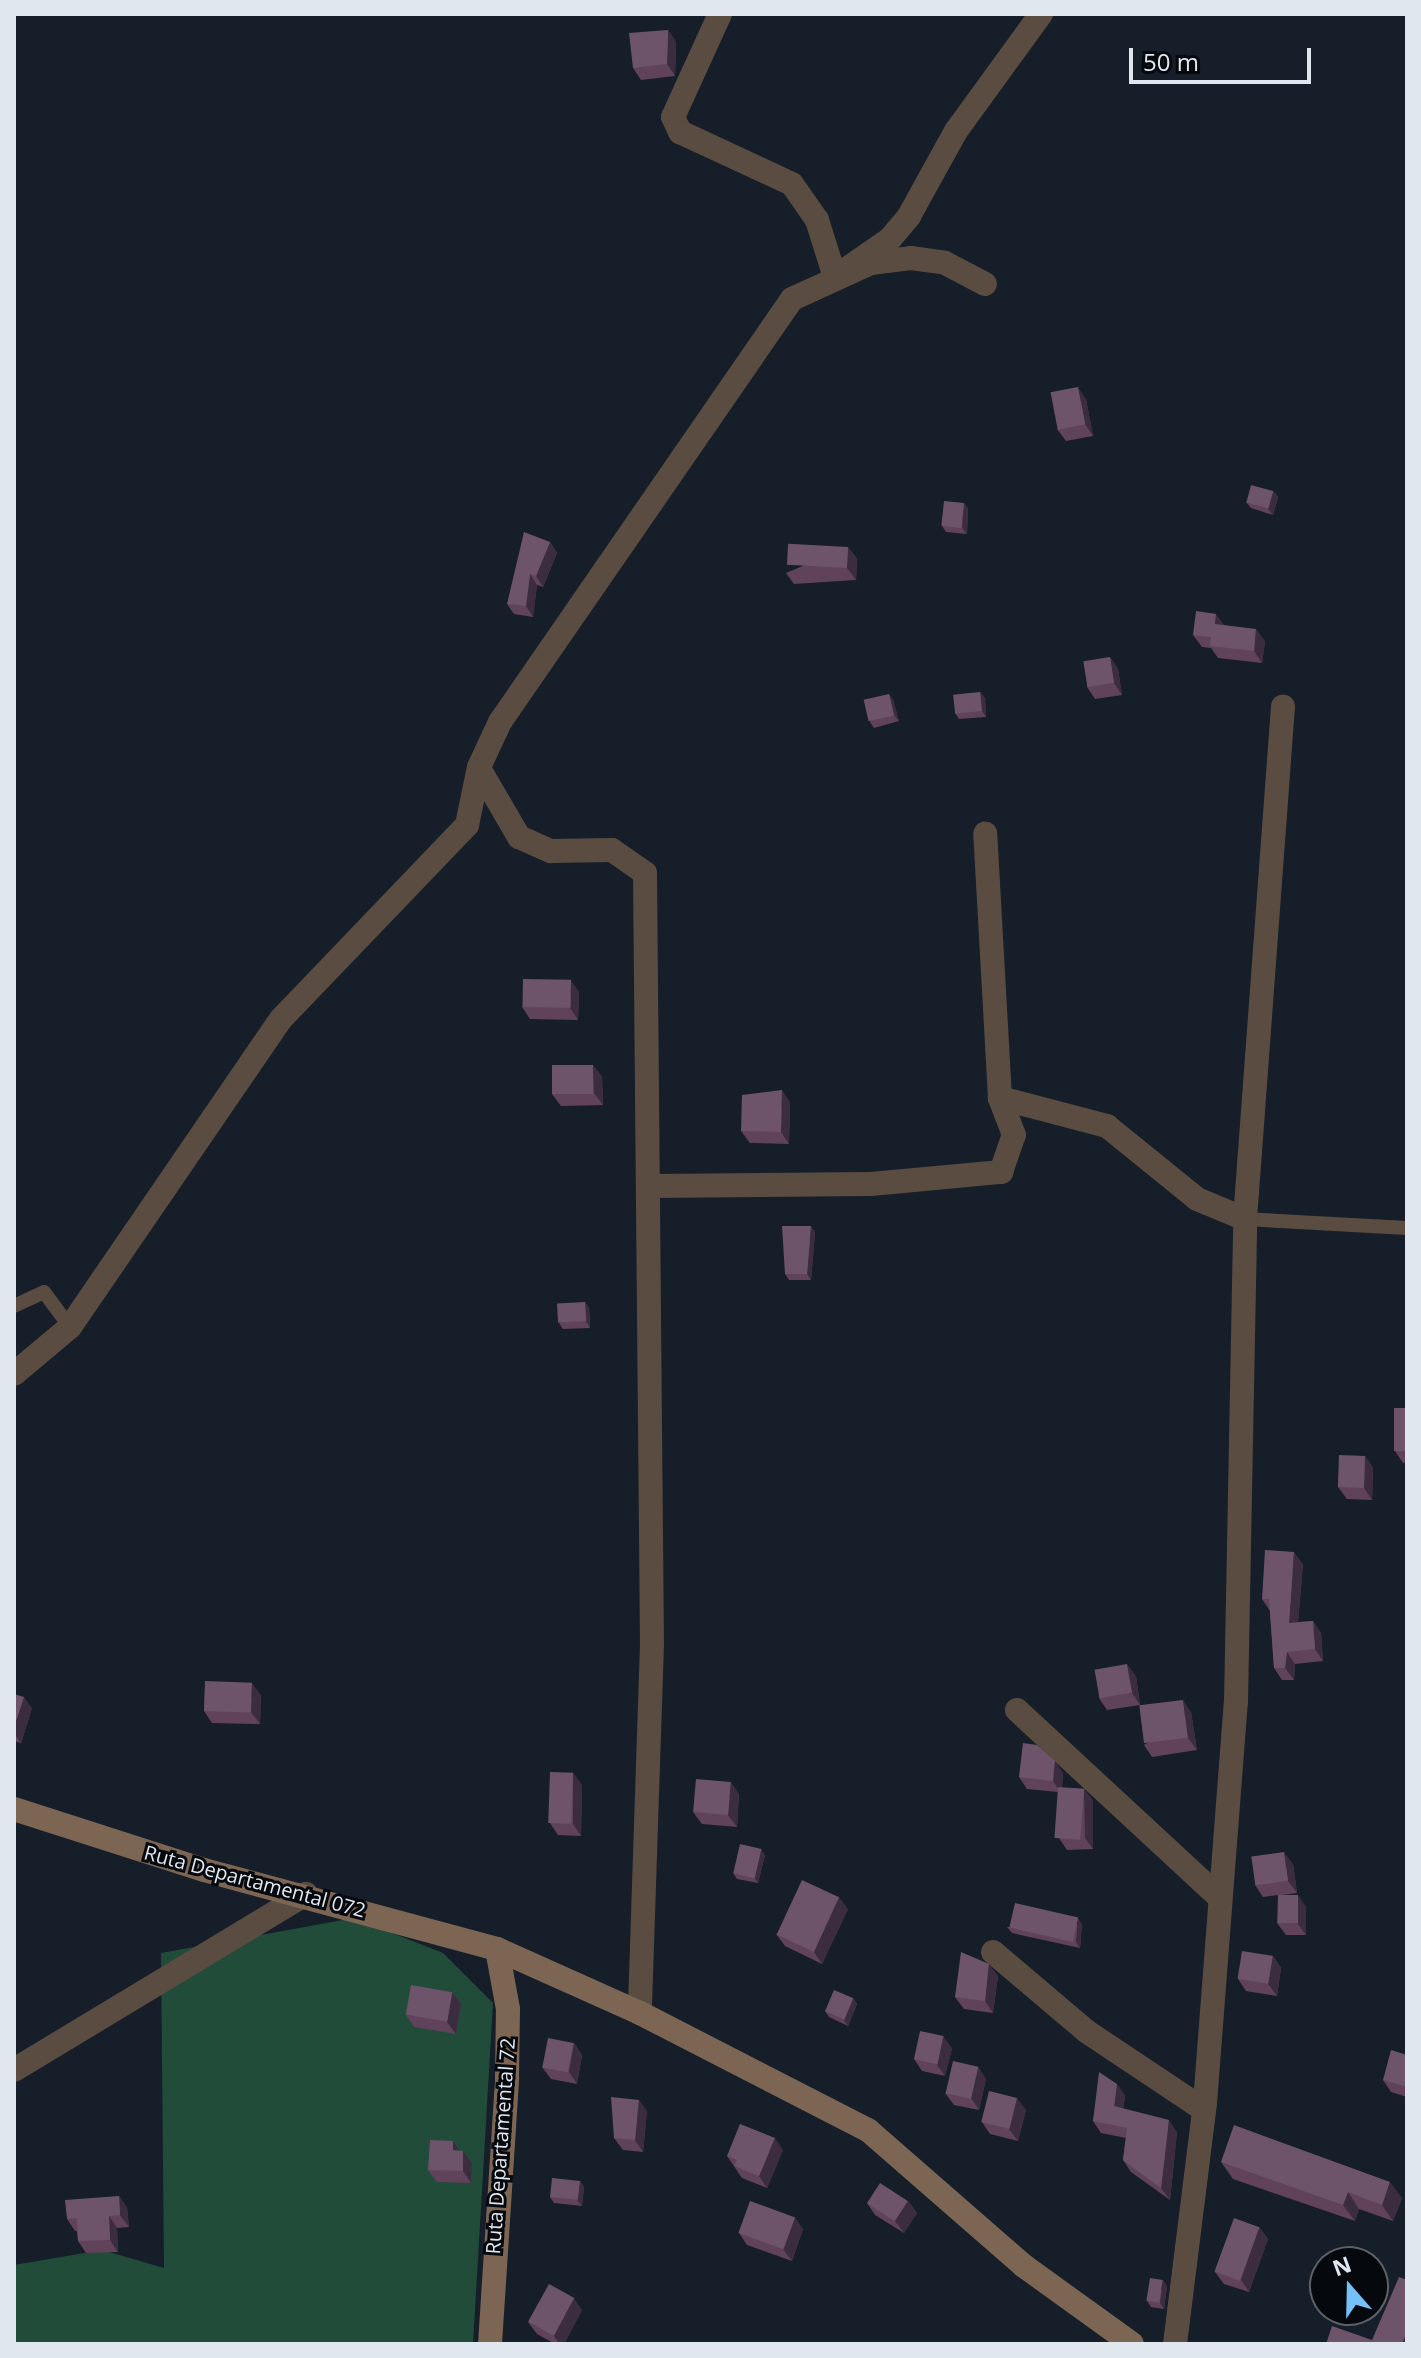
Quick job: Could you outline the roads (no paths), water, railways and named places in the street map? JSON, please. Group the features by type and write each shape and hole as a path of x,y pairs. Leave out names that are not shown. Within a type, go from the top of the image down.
{"main road":[{"name":"Ruta Departamental 072","path":"14,1809 497,1949 640,2013 868,2130 1024,2266 1132,2344"},
{"name":"Ruta Departamental 72","path":"490,2344 507,2078 508,2009 497,1949"}],"street":[{"path":"720,14 673,117 680,132 792,184 817,220 835,277"},
{"path":"14,1374 70,1327 281,1019 467,825 479,767 500,722 792,299 835,277 890,239 909,216 956,131 1041,14"},
{"path":"835,277 911,258 945,263 985,284"},
{"path":"1175,2344 1203,2109 1236,1702 1245,1219 1283,706"},
{"path":"479,767 519,837 551,851 612,850 645,873 651,1186 652,1644 640,2013"},
{"path":"651,1186 871,1184 1001,1172 1014,1135 1000,1098 985,833"},
{"path":"1000,1098 1107,1126 1197,1199 1245,1219"},
{"path":"1017,1710 1218,1896"},
{"path":"14,2070 306,1894"},
{"path":"993,1952 1086,2031 1203,2109"}],"lane":[{"path":"1245,1219 1407,1228"},
{"path":"14,1306 44,1292 70,1327"}]}
